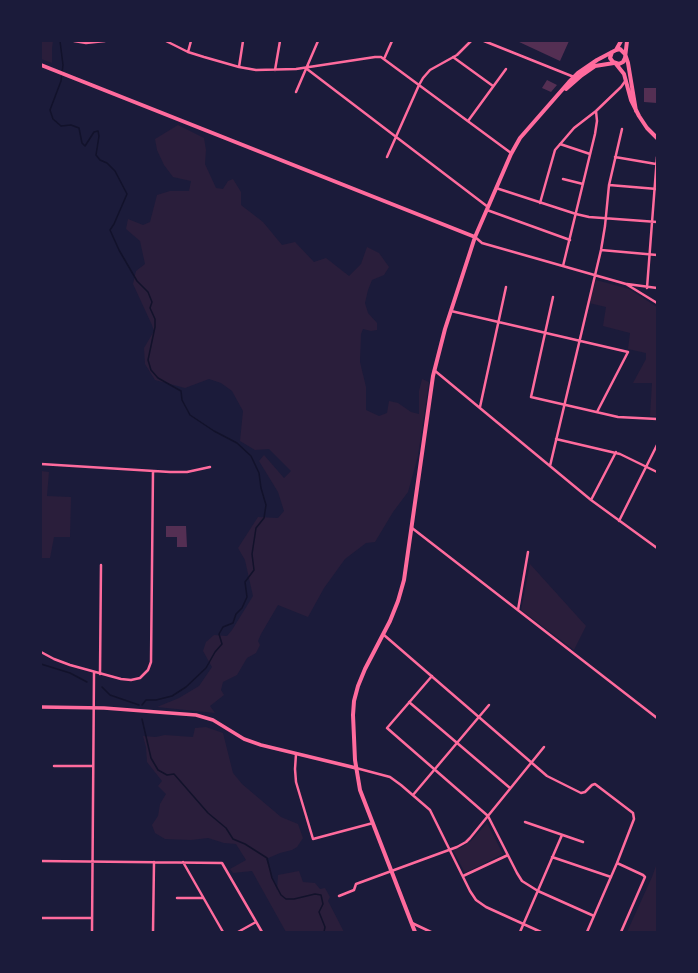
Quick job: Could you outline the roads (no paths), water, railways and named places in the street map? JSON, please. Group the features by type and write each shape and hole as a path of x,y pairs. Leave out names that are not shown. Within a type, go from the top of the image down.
{"main road":[{"path":"621,41 610,58 623,72 631,100 636,111 647,128 657,138"},
{"path":"560,94 590,69 600,65 623,62 627,41"},
{"path":"415,932 362,796 356,768 353,719 354,701 362,675 395,612 402,590 434,370 450,311 475,237 511,154 520,138 574,77 588,66 614,51 622,50 625,56 636,111"},
{"path":"41,65 475,237"}],"street":[{"path":"74,41 86,43 105,41"},
{"path":"166,41 188,52 239,67 275,70 307,68 375,57 384,59 511,154"},
{"path":"188,52 191,41"},
{"path":"239,67 243,41"},
{"path":"275,70 280,41"},
{"path":"296,92 318,41"},
{"path":"384,59 392,41"},
{"path":"388,157 419,85 430,70 453,58 471,41"},
{"path":"484,41 574,77"},
{"path":"453,58 494,86"},
{"path":"307,68 487,209 570,240"},
{"path":"468,122 506,69"},
{"path":"540,203 554,153 560,144 578,125 622,87 626,80"},
{"path":"622,87 628,90"},
{"path":"563,266 591,154 597,121 596,111"},
{"path":"550,466 595,275 606,218 609,185 622,129"},
{"path":"560,144 591,154"},
{"path":"615,157 656,164"},
{"path":"647,288 656,189 657,157"},
{"path":"563,178 583,184"},
{"path":"609,185 656,189"},
{"path":"496,188 576,214 657,222"},
{"path":"475,237 482,243 626,284 647,288 657,288"},
{"path":"600,250 657,255"},
{"path":"626,284 657,303"},
{"path":"480,407 506,287"},
{"path":"553,297 531,397 624,418 657,420"},
{"path":"450,311 628,352 597,412"},
{"path":"434,370 591,500 657,548"},
{"path":"556,439 616,452 657,472"},
{"path":"619,521 657,445"},
{"path":"591,500 616,452"},
{"path":"41,464 186,472 210,467"},
{"path":"41,652 61,663 120,679 136,679 142,677 148,670 151,662 153,471"},
{"path":"412,527 657,718"},
{"path":"518,610 528,552"},
{"path":"100,674 101,565"},
{"path":"384,634 552,779 583,793 595,784 632,811 634,815 617,863 587,932"},
{"path":"92,932 94,672"},
{"path":"432,676 387,728 488,816 522,881 538,891 594,916"},
{"path":"409,702 510,788"},
{"path":"413,795 490,705"},
{"path":"41,707 94,708 201,716 218,723 252,742 390,777 430,810 470,891 476,900 486,907 541,932"},
{"path":"338,896 354,890 356,884 461,845 470,838 544,747"},
{"path":"296,754 296,782 313,840 372,823"},
{"path":"54,766 94,766"},
{"path":"525,822 584,842"},
{"path":"520,932 562,835"},
{"path":"463,876 508,855"},
{"path":"552,857 611,877"},
{"path":"41,861 222,862 262,932"},
{"path":"153,932 154,862"},
{"path":"183,862 223,932"},
{"path":"617,863 643,874 645,877 621,932"},
{"path":"177,898 204,898"},
{"path":"41,918 92,918"},
{"path":"238,932 256,922"},
{"path":"412,923 432,932"}],"waterway":[{"path":"60,41 63,65 61,81 50,110 53,119 61,126 71,125 79,128 82,143 85,146 94,132 98,131 99,136 96,155 100,160 107,163 115,171 127,194 110,230 119,250 137,281 148,292 152,302 150,308 155,319 155,327 148,360 151,370 158,378 181,391 182,400 190,415 214,431 237,443 251,456 259,473 261,488 266,505 264,518 256,528 252,554 254,570 245,582 247,597 242,608 236,614 233,623 223,627 219,634 222,644 215,652 206,668 186,687 172,696 156,700 146,700 142,705"},
{"path":"41,664 70,673 87,682"},
{"path":"102,687 110,695 139,705"},
{"path":"142,719 151,758 158,770 167,775 174,774 208,813 226,828 233,839 245,844 267,858 272,878 281,895 286,899 294,899 315,894 321,895 323,904 319,912 325,927 324,932"}]}
